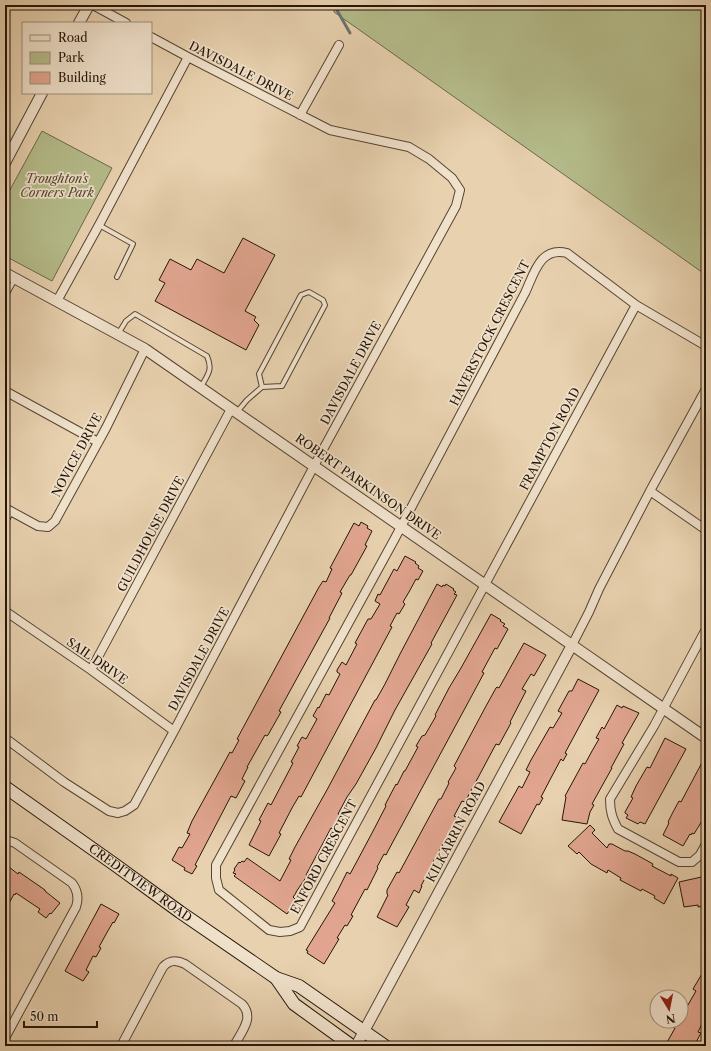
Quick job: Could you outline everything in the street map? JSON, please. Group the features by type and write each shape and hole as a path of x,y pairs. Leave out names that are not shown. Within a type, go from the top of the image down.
{"main road":[{"name":"CREDITVIEW ROAD","path":"5,787 180,912 276,978 299,986 385,1046"},
{"name":"CREDITVIEW ROAD","path":"276,978 294,1004 352,1046"}],"street":[{"path":"80,22 89,5"},
{"path":"93,5 124,22"},
{"name":"DAVISDALE DRIVE","path":"5,738 64,782 109,811 118,813 134,806 314,466 456,206 460,190 452,178 429,159 409,146 330,130 188,58 152,38"},
{"path":"300,115 339,45"},
{"path":"57,301 188,58"},
{"path":"5,164 41,94"},
{"name":"HAVERSTOCK CRESCENT","path":"402,527 542,258 548,254 554,252 567,253 636,305 706,346"},
{"name":"ROBERT PARKINSON DRIVE","path":"5,273 145,349 706,738"},
{"name":"FRAMPTON ROAD","path":"485,584 636,305"},
{"name":"NOVICE DRIVE","path":"7,509 38,526 48,527 55,522 109,421 145,349"},
{"path":"572,645 599,589 650,491 706,389"},
{"path":"5,391 98,442"},
{"name":"GUILDHOUSE DRIVE","path":"91,670 234,410"},
{"path":"650,491 706,530"},
{"path":"5,519 7,509"},
{"name":"ENFORD CRESCENT","path":"402,527 216,864 216,878 219,890 269,930 280,932 290,931 300,926 485,584"},
{"name":"SAIL DRIVE","path":"5,611 91,670 174,731"},
{"path":"706,629 654,726 610,799 610,810 618,829 679,862 692,862 700,855 706,844"},
{"name":"KILKARRIN ROAD","path":"356,1046 572,645"},
{"path":"5,842 9,841 15,843 72,883 78,894 78,901 5,1038"},
{"path":"121,1046 163,967 167,963 177,960 185,964 246,1008 248,1013 246,1024 234,1046"}],"lane":[{"path":"99,225 133,244 117,277"},
{"path":"5,297 15,279"},
{"path":"234,410 262,387 282,386 325,306 323,300 309,292 301,295 259,374 262,387"},
{"path":"118,334 126,322 135,314 207,356 211,364 209,373 200,387"}],"green space":[{"path":"334,5 706,5 706,275 334,12"},
{"name":"Troughton's Corners Park","path":"42,131 112,168 52,281 5,256 5,199"}],"building":[{"path":"243,238 275,255 245,311 256,317 254,320 259,325 246,350 155,301 165,283 159,280 170,259 191,270 197,259 224,273"},
{"path":"361,522 368,526 367,528 372,531 365,545 367,546 340,592 342,593 330,618 279,711 281,712 268,735 265,735 247,767 242,779 245,781 236,798 231,796 195,865 197,866 192,874 184,870 185,868 172,860 179,847 182,848 190,834 187,833 192,821 230,752 232,753 239,740 237,739 319,587 323,581 326,582 332,569 330,568 354,523 359,526"},
{"path":"405,556 416,562 415,563 419,566 418,568 423,571 418,580 416,579 403,602 405,604 399,614 397,613 390,626 392,627 301,797 299,796 292,808 279,833 281,834 269,856 249,845 261,821 259,820 268,803 271,805 293,763 291,762 299,747 297,746 302,737 306,739 317,719 313,716 326,694 329,695 340,674 337,670 342,662 346,665 357,644 355,643 368,619 371,619 380,604 375,601 378,594 380,595 394,569 397,571"},
{"path":"437,584 442,587 446,584 454,589 453,590 456,592 454,594 457,595 376,748 338,814 340,815 334,828 331,828 306,875 307,876 293,897 295,899 292,904 293,905 287,914 234,876 236,874 233,873 235,870 234,869 239,862 244,862 247,858 280,881 291,860 289,859 295,847 385,684"},
{"path":"491,614 501,620 500,621 505,624 503,626 508,629 497,649 495,648 482,672 484,673 386,855 384,854 367,890 365,889 351,915 353,916 337,938 339,939 324,964 307,953 308,951 306,950 335,903 332,901 347,872 350,874 396,784 397,785 418,747 416,746 422,736 425,735 436,716 435,715 449,688"},
{"path":"524,643 546,655 534,676 531,674 522,689 526,691 510,722 511,723 499,745 496,744 465,802 462,801 454,816 458,818 433,862 419,893 414,890 406,905 409,907 397,927 377,917 388,895 387,890 397,872 399,873 439,799 441,799 456,768 454,766 496,688 499,688"},
{"path":"578,679 599,690 565,753 567,754 563,761 561,759 541,797 543,798 539,805 537,804 521,834 499,822 519,786 522,788 530,772 526,770 531,760 550,727 553,728 562,713 558,711 569,691 572,691"},
{"path":"617,705 639,713 622,743 624,744 592,804 594,805 590,812 587,824 562,820 565,796 583,763 585,764 599,739 596,738 602,727 604,729"},
{"path":"665,738 686,749 645,824 640,822 638,824 626,818 628,815 625,812 633,798 631,797 636,786 647,767 650,768"},
{"path":"706,755 706,804 701,813 705,814 705,816 694,834 690,834 683,846 663,835 673,812 679,801 681,802"},
{"path":"590,825 595,830 592,833 607,848 609,844 612,844 625,851 635,854 653,864 652,866 678,878 664,904 654,898 655,896 642,889 641,891 620,880 621,878 608,870 607,873 591,864 579,852 577,854 568,846"},
{"path":"5,864 18,874 19,872 45,890 60,903 51,914 50,913 46,918 38,912 40,909 16,893 5,911"},
{"path":"706,876 706,906 698,907 698,905 684,907 679,882"},
{"path":"101,904 119,914 99,947 101,948 96,957 93,956 86,970 89,972 83,981 65,971"},
{"path":"706,967 706,1016 698,1032 701,1033 694,1046 665,1046 674,1029 689,1029 689,1003 696,991 693,989"}],"waterway":[{"path":"334,5 350,33"}]}
